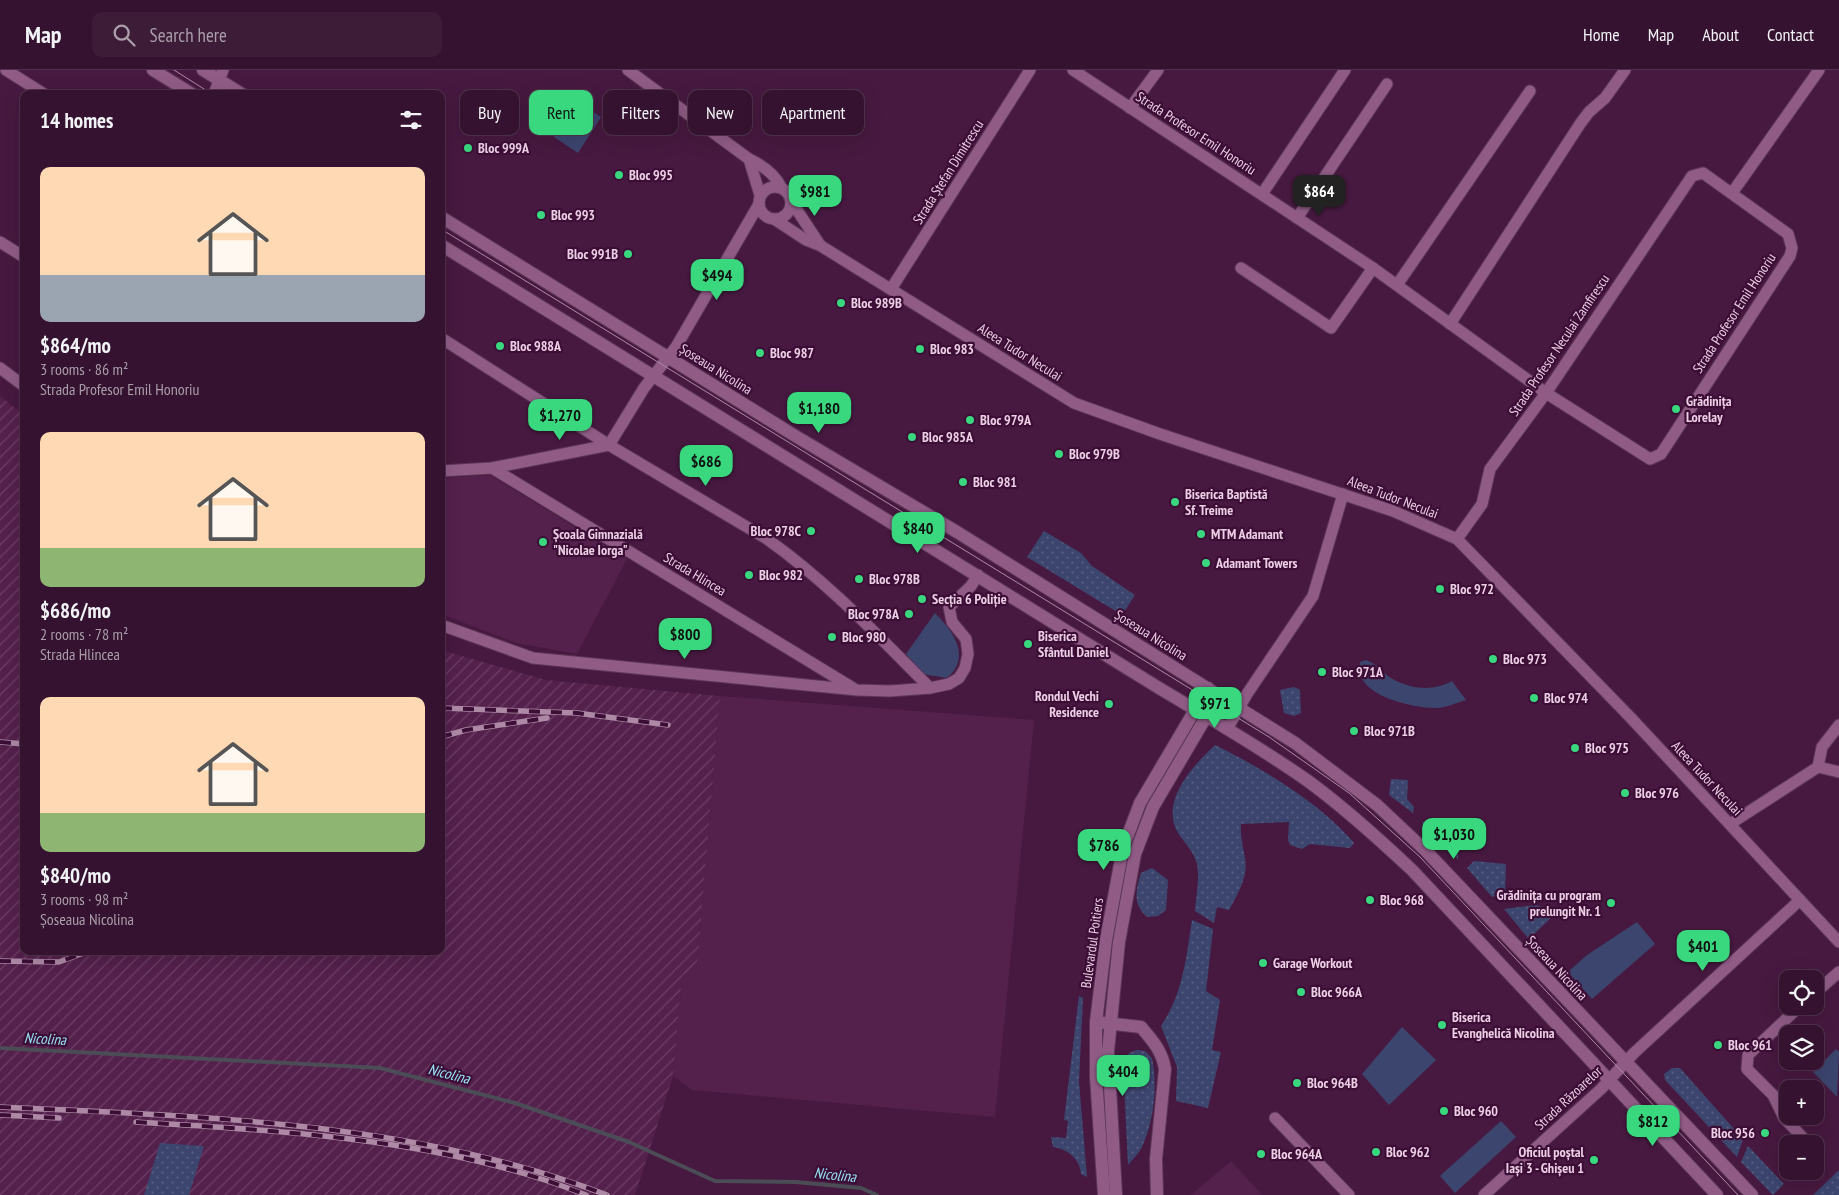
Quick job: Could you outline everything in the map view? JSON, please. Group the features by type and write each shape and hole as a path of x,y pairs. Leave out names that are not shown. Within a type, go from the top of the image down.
{"main road":[{"path":"153,70 186,90"},
{"path":"203,70 221,75 238,90"},
{"name":"Șoseaua Nicolina","path":"445,219 1214,692 1320,761 1392,818 1448,873 1752,1195"},
{"path":"445,247 978,575 1308,781 1387,846 1717,1195"},
{"name":"Bulevardul Poitiers","path":"1116,1195 1108,1171 1095,1059 1096,1022 1106,940 1126,838 1140,803 1214,692"},
{"name":"Bulevardul Poitiers","path":"1104,1195 1108,1171 1109,1024 1119,942 1135,854 1152,807 1201,713"},
{"path":"1096,1022 1141,1027 1156,1044 1162,1055 1166,1069 1156,1160 1157,1195"}],"street":[{"path":"6,70 38,90"},
{"name":"Aleea Tudor Neculai","path":"628,70 749,159 761,164 788,193 807,229 821,246"},
{"name":"Strada Ștefan Dimitrescu","path":"890,290 1030,70"},
{"name":"Strada Profesor Emil Honoriu","path":"1073,70 1373,268 1546,393 1650,459 1661,454 1790,256 1792,240 1784,230 1732,193"},
{"path":"1130,108 1158,70"},
{"path":"1262,194 1345,70"},
{"path":"1450,324 1580,124 1589,112 1605,98 1625,70"},
{"path":"1732,193 1819,70"},
{"path":"215,90 221,75"},
{"path":"1297,218 1387,84"},
{"path":"1398,285 1530,91"},
{"name":"Aleea Tudor Neculai","path":"749,159 759,200 770,217 785,228 821,246 1074,403 1160,434 1393,511 1457,538 1514,595 1839,942"},
{"name":"Strada Profesor Neculai Zamfirescu","path":"1457,538 1482,504 1490,469 1546,393 1689,180 1696,174 1703,174 1732,193"},
{"path":"445,471 492,468 609,445 654,376 669,357 767,188 781,187"},
{"path":"743,230 770,217 786,214 791,201"},
{"path":"0,242 20,254"},
{"path":"1241,268 1331,328 1373,268"},
{"path":"445,341 609,445 767,539 821,580 930,688"},
{"path":"0,368 20,383"},
{"name":"Strada Hlincea","path":"492,468 857,690"},
{"path":"1227,729 1313,596 1343,494"},
{"path":"445,626 534,658 857,690 930,688 949,684 959,678 965,668 968,654 966,639 952,622 949,607 971,586 978,575"},
{"path":"1730,824 1818,767 1822,747 1839,725"},
{"path":"1818,767 1839,772"},
{"name":"Strada Răzoarelor","path":"1484,1195 1610,1080 1800,900"},
{"path":"1824,985 1839,972"},
{"path":"1790,1015 1748,1055 1747,1069 1772,1095 1784,1118 1800,1135"},
{"path":"1275,1118 1349,1195"}],"shaded area":[{"path":"593,112 601,117 593,130"},
{"path":"555,135 590,135 578,153 554,137"},
{"path":"0,396 20,412 20,955 445,955 445,651 546,680 720,696 697,967 682,976 673,1076 635,1195 0,1195"},
{"path":"490,475 627,559 577,654 516,643 445,616 445,478"},
{"path":"1044,531 1081,553 1092,566 1135,595 1122,615 1027,557"},
{"path":"935,613 953,636 959,653 958,662 947,678 922,674 906,654"},
{"path":"1366,660 1391,678 1413,687 1437,687 1452,681 1466,700 1436,708 1399,702 1386,697 1374,691 1365,683 1360,673 1360,662"},
{"path":"1294,687 1300,690 1301,713 1294,716 1284,713 1280,690"},
{"path":"720,696 1034,720 995,1117 692,1090 673,1076 682,976 697,967"},
{"path":"1215,745 1270,775 1308,801 1341,828 1354,843 1350,848 1310,844 1302,849 1290,845 1288,840 1289,822 1241,824 1241,837 1246,865 1244,878 1229,910 1217,907 1214,923 1195,911 1198,882 1197,864 1176,829 1173,813 1174,802 1184,780"},
{"path":"1391,779 1408,780 1407,799 1414,807 1413,813 1389,795"},
{"path":"1422,822 1459,824 1458,859"},
{"path":"1474,861 1506,864 1505,895 1492,897 1467,868"},
{"path":"1152,868 1168,880 1166,910 1158,916 1147,917 1139,907 1136,896 1141,873"},
{"path":"1536,905 1557,912 1529,939 1504,909"},
{"path":"1192,920 1213,929 1206,991 1220,1000 1212,1050 1221,1052 1208,1108 1176,1101 1177,1067 1161,1026 1179,988"},
{"path":"1637,922 1655,944 1592,999 1568,972 1587,955"},
{"path":"1079,996 1083,998 1079,1081 1087,1177 1081,1174 1076,1159 1068,1152 1053,1147 1051,1137 1066,1138 1068,1121 1064,1120"},
{"path":"1402,1027 1436,1060 1389,1105 1362,1074"},
{"path":"1836,1049 1839,1052 1837,1097 1824,1083 1824,1080 1821,1080 1813,1072 1815,1070 1824,1070 1824,1061"},
{"path":"1137,1050 1145,1051 1152,1058 1155,1091 1152,1115 1146,1137 1138,1154 1128,1165 1123,1063 1129,1053"},
{"path":"1672,1068 1680,1068 1743,1139 1737,1157 1665,1080 1664,1074"},
{"path":"1501,1121 1516,1137 1455,1193 1440,1176"},
{"path":"160,1143 204,1146 189,1195 144,1195"},
{"path":"1748,1146 1784,1184 1773,1195 1741,1162"},
{"path":"1231,1161 1262,1195 1191,1195"},
{"path":"1839,1170 1839,1195 1813,1195"}],"waterway":[{"name":"Nicolina","path":"0,1048 380,1068 515,1103 629,1142 715,1181 796,1182 861,1188 877,1195"}],"tram line":[{"path":"174,70 206,90"},
{"path":"445,231 1269,737 1349,793 1420,857 1738,1195"}],"railway":[{"path":"445,708 577,713 668,725"},
{"path":"445,736 466,730 547,718"},
{"path":"0,742 20,744"},
{"path":"0,961 59,962 78,955"},
{"path":"0,1107 231,1120 308,1127 384,1137 459,1151 534,1170 607,1195"},
{"path":"0,1115 59,1118"},
{"path":"136,1122 307,1134 422,1150 478,1161 533,1176 586,1195"}],"place":[{"name":"Bloc 999A","path":"468,148"},
{"name":"Bloc 995","path":"619,175"},
{"name":"Bloc 993","path":"541,215"},
{"name":"Bloc 991B","path":"628,254"},
{"name":"Bloc 989B","path":"841,303"},
{"name":"Bloc 988A","path":"500,346"},
{"name":"Bloc 983","path":"920,349"},
{"name":"Bloc 987","path":"760,353"},
{"name":"Grădinița Lorelay","path":"1676,409"},
{"name":"Bloc 979A","path":"970,420"},
{"name":"Bloc 985A","path":"912,437"},
{"name":"Bloc 979B","path":"1059,454"},
{"name":"Bloc 981","path":"963,482"},
{"name":"Biserica Baptistă Sf. Treime","path":"1175,502"},
{"name":"Bloc 978C","path":"811,531"},
{"name":"MTM Adamant","path":"1201,534"},
{"name":"Școala Gimnazială \"Nicolae Iorga\"","path":"543,542"},
{"name":"Adamant Towers","path":"1206,563"},
{"name":"Bloc 982","path":"749,575"},
{"name":"Bloc 978B","path":"859,579"},
{"name":"Bloc 972","path":"1440,589"},
{"name":"Secția 6 Poliție","path":"922,599"},
{"name":"Bloc 978A","path":"909,614"},
{"name":"Bloc 980","path":"832,637"},
{"name":"Biserica Sfântul Daniel","path":"1028,644"},
{"name":"Bloc 973","path":"1493,659"},
{"name":"Bloc 971A","path":"1322,672"},
{"name":"Bloc 974","path":"1534,698"},
{"name":"Rondul Vechi Residence","path":"1109,704"},
{"name":"Bloc 971B","path":"1354,731"},
{"name":"Bloc 975","path":"1575,748"},
{"name":"Bloc 976","path":"1625,793"},
{"name":"Bloc 968","path":"1370,900"},
{"name":"Grădinița cu program prelungit Nr. 1","path":"1611,903"},
{"name":"Garage Workout","path":"1263,963"},
{"name":"Bloc 966A","path":"1301,992"},
{"name":"Biserica Evanghelică Nicolina","path":"1442,1025"},
{"name":"Bloc 961","path":"1718,1045"},
{"name":"Bloc 964B","path":"1297,1083"},
{"name":"Bloc 960","path":"1444,1111"},
{"name":"Bloc 956","path":"1765,1133"},
{"name":"Bloc 962","path":"1376,1152"},
{"name":"Bloc 964A","path":"1261,1154"},
{"name":"Oficiul poștal Iași 3 - Ghișeu 1","path":"1594,1160"}]}
